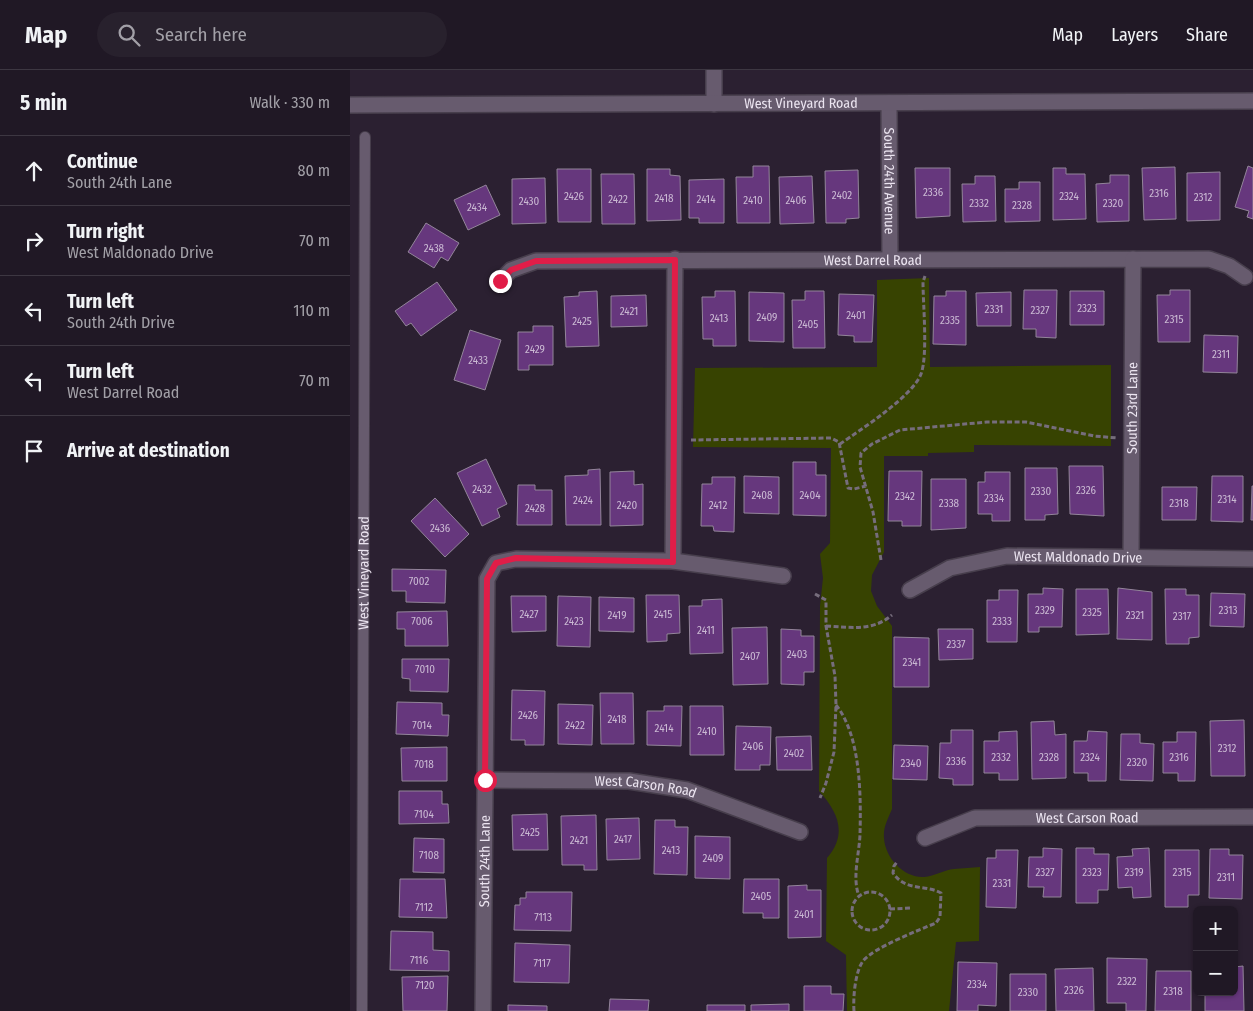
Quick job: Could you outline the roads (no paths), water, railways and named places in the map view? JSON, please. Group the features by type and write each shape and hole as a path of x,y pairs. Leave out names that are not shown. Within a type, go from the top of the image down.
{"street":[{"path":"714,70 714,104"},
{"name":"West Vineyard Road","path":"350,105 1253,101"},
{"name":"South 24th Avenue","path":"889,103 890,259"},
{"name":"South 23rd Lane","path":"1131,557 1133,259"},
{"name":"West Darrel Road","path":"500,281 511,270 536,261 675,260 1209,259 1229,266 1245,277"},
{"path":"675,260 673,562 783,576"},
{"name":"West Maldonado Drive","path":"910,590 950,568 1008,556 1253,559"},
{"name":"South 24th Lane","path":"483,1011 487,579 496,563 516,558 673,562"},
{"name":"West Carson Road","path":"485,780 629,781 687,790 800,832"},
{"name":"West Carson Road","path":"925,838 975,818 1253,817"}],"lane":[{"name":"West Vineyard Road","path":"362,1011 365,137"}]}
